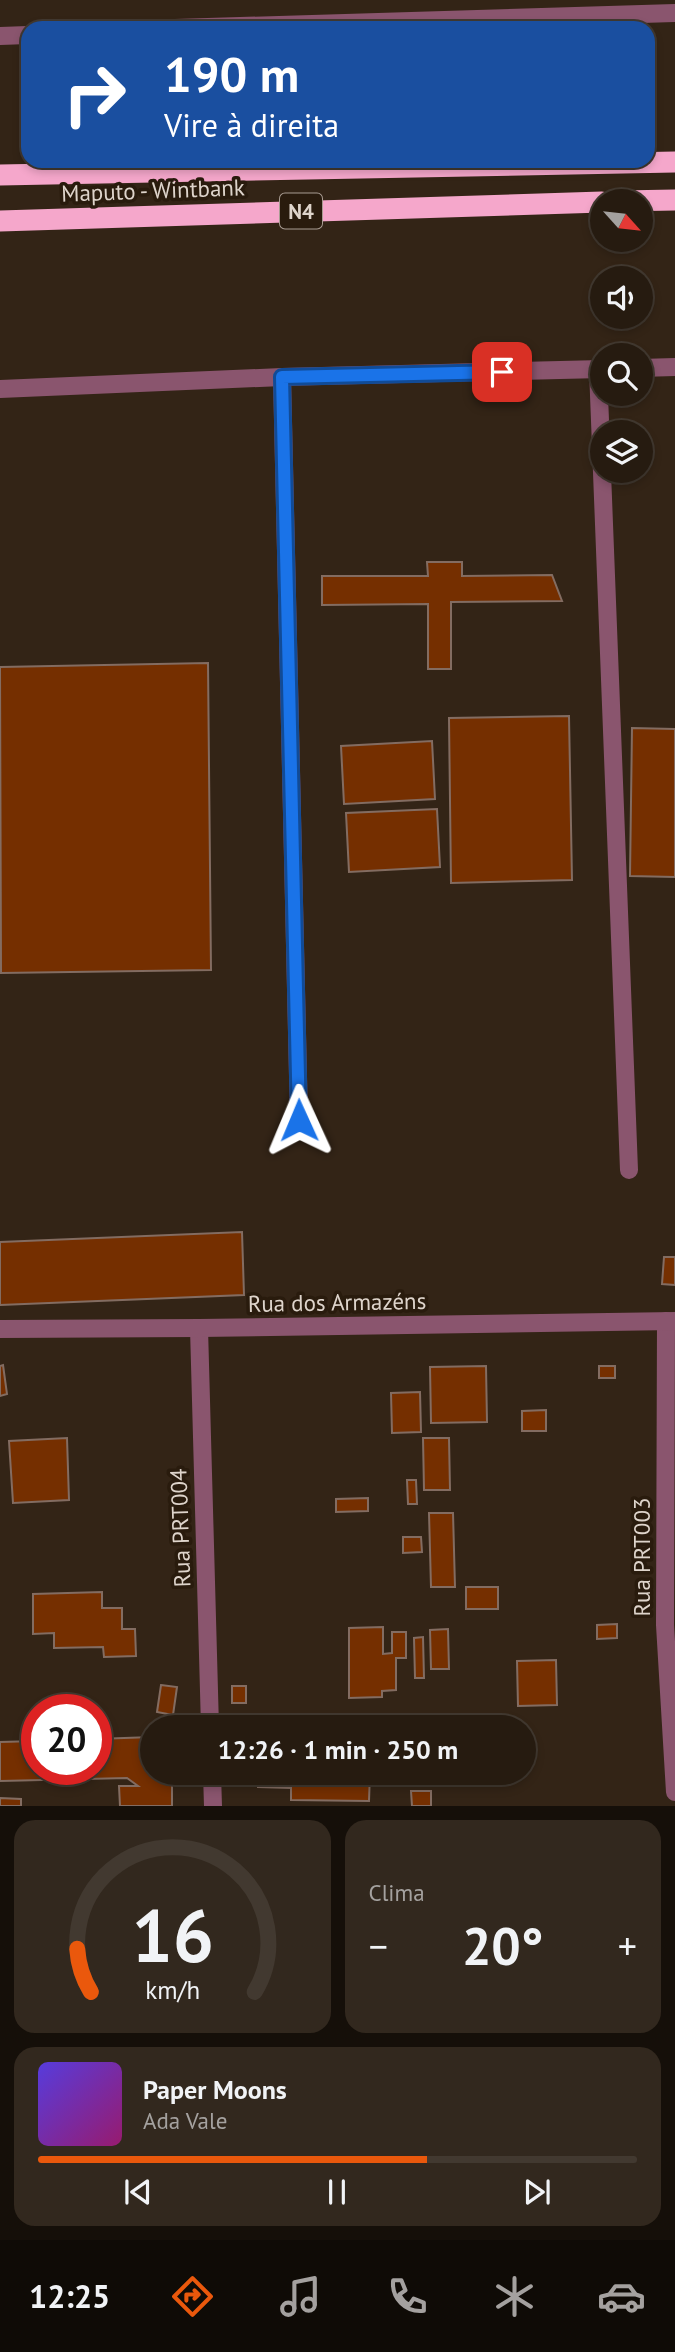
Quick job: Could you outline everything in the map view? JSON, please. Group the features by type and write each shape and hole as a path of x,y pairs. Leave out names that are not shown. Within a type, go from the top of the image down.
{"highway":[{"name":"Maputo - Wintbank","path":"655,162 675,162"},
{"name":"Maputo - Wintbank","path":"0,175 363,168"},
{"path":"653,200 675,200"},
{"name":"Maputo - Wintbank","path":"0,221 590,202"}],"street":[{"path":"408,21 675,13"},
{"path":"0,36 21,34"},
{"path":"653,368 675,367"},
{"path":"0,389 282,377 590,369"},
{"path":"282,377 299,1120"},
{"path":"601,406 629,1170"},
{"name":"Rua dos Armazéns","path":"0,1329 671,1321"},
{"name":"Rua PRT003","path":"671,1321 665,1625 675,1792"},
{"name":"Rua PRT004","path":"199,1328 210,1715"},
{"path":"212,1785 213,1806"}],"building":[{"path":"427,562 462,562 462,576 552,575 562,601 451,602 451,669 428,669 428,604 322,605 322,576 428,576"},
{"path":"208,663 211,970 1,973 0,667"},
{"path":"569,716 572,880 451,883 449,718"},
{"path":"632,728 675,729 675,877 630,876"},
{"path":"432,741 435,799 344,804 341,746"},
{"path":"437,809 440,867 349,872 346,813"},
{"path":"242,1232 244,1295 0,1305 0,1242"},
{"path":"664,1257 675,1257 675,1285 662,1284"},
{"path":"3,1365 7,1394 0,1396 0,1366"},
{"path":"486,1366 487,1422 431,1423 430,1367"},
{"path":"599,1366 615,1366 615,1378 599,1378"},
{"path":"420,1392 421,1432 392,1433 391,1393"},
{"path":"546,1410 546,1431 522,1431 522,1411"},
{"path":"67,1438 69,1500 13,1503 9,1441"},
{"path":"423,1438 449,1438 450,1490 424,1490"},
{"path":"407,1480 416,1480 417,1504 408,1504"},
{"path":"368,1498 368,1511 336,1512 336,1499"},
{"path":"429,1513 453,1513 455,1587 431,1587"},
{"path":"403,1537 421,1537 422,1552 403,1553"},
{"path":"466,1587 498,1587 498,1609 466,1609"},
{"path":"102,1592 102,1608 122,1608 122,1629 135,1629 136,1656 104,1657 103,1647 54,1648 54,1633 33,1634 33,1594"},
{"path":"617,1624 617,1638 597,1639 597,1625"},
{"path":"383,1627 383,1654 392,1653 392,1632 406,1632 406,1658 396,1658 396,1690 382,1691 382,1697 349,1698 349,1628"},
{"path":"448,1629 449,1669 431,1669 430,1630"},
{"path":"423,1637 424,1678 415,1678 414,1638"},
{"path":"556,1660 557,1705 518,1706 517,1661"},
{"path":"161,1685 177,1687 173,1715 157,1712"},
{"path":"232,1686 246,1686 246,1703 232,1703"},
{"path":"140,1737 140,1785 172,1785 172,1806 120,1806 119,1786 138,1786 127,1778 112,1778 112,1738"},
{"path":"21,1741 21,1781 0,1781 0,1742"},
{"path":"370,1785 369,1801 291,1800 291,1788 258,1787"},
{"path":"411,1791 431,1791 431,1806 412,1806"},
{"path":"0,1798 21,1799 21,1806 0,1806"}],"route":[{"path":"299,1120 282,377 502,372"}]}
